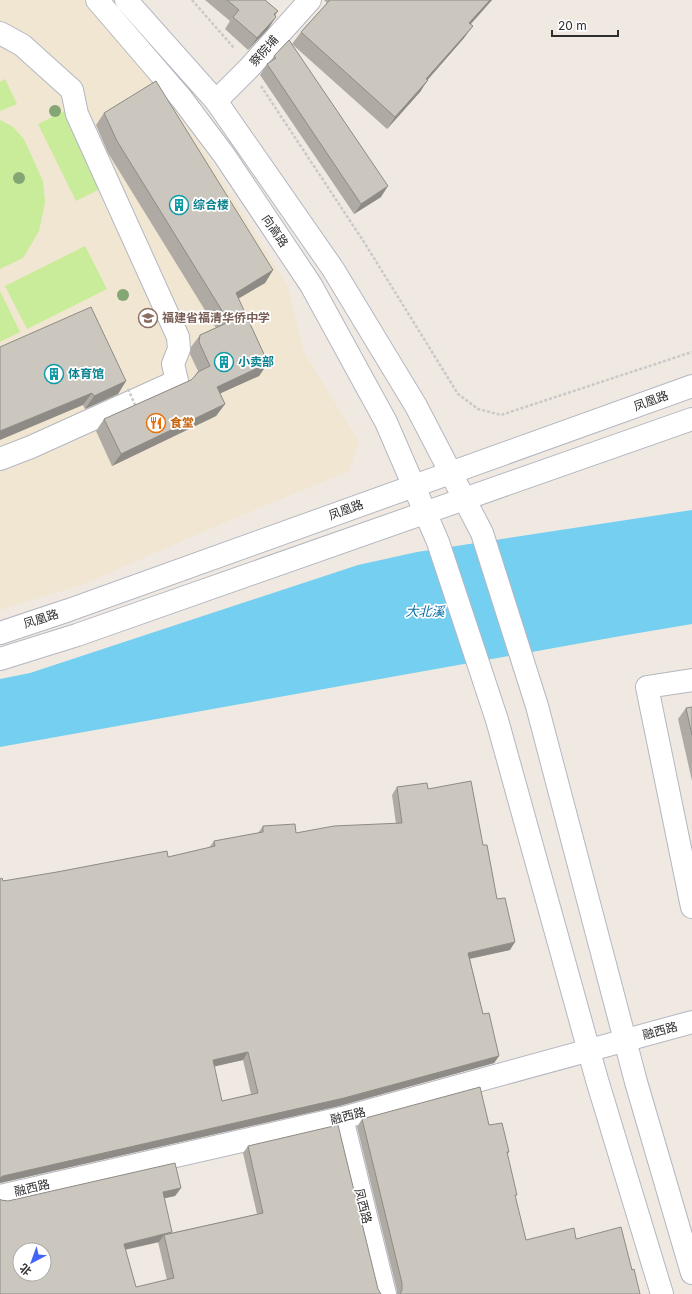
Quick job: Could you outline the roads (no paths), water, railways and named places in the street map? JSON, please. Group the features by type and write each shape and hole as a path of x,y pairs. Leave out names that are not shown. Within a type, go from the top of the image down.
{"street":[{"name":"向高路","path":"97,0 187,105 224,155 311,285 386,422 414,486 438,542 497,720 589,1050 662,1294"},
{"path":"126,0 216,101 333,269 416,406 482,533 537,706 640,1097 692,1273"},
{"name":"察院埔","path":"216,101 249,68 310,0"},
{"path":"0,33 22,45 72,90 77,114 178,337 179,349 173,364 176,381 31,447 0,459"},
{"name":"凤凰路","path":"0,633 69,610 451,474 692,386"},
{"path":"0,659 77,635 692,419"},
{"path":"692,680 647,687 692,907"},
{"name":"融西路","path":"0,1196 342,1118 692,1022"},
{"name":"凤西路","path":"342,1118 384,1294"}],"water":[{"name":"大北溪","path":"692,510 692,624 0,747 0,679 30,673 358,565 417,552"}],"place":[{"name":"综合楼","path":"179,205"},
{"name":"福建省福清华侨中学","path":"148,318"},
{"name":"小卖部","path":"224,362"},
{"name":"体育馆","path":"54,374"},
{"name":"食堂","path":"156,423"}]}
